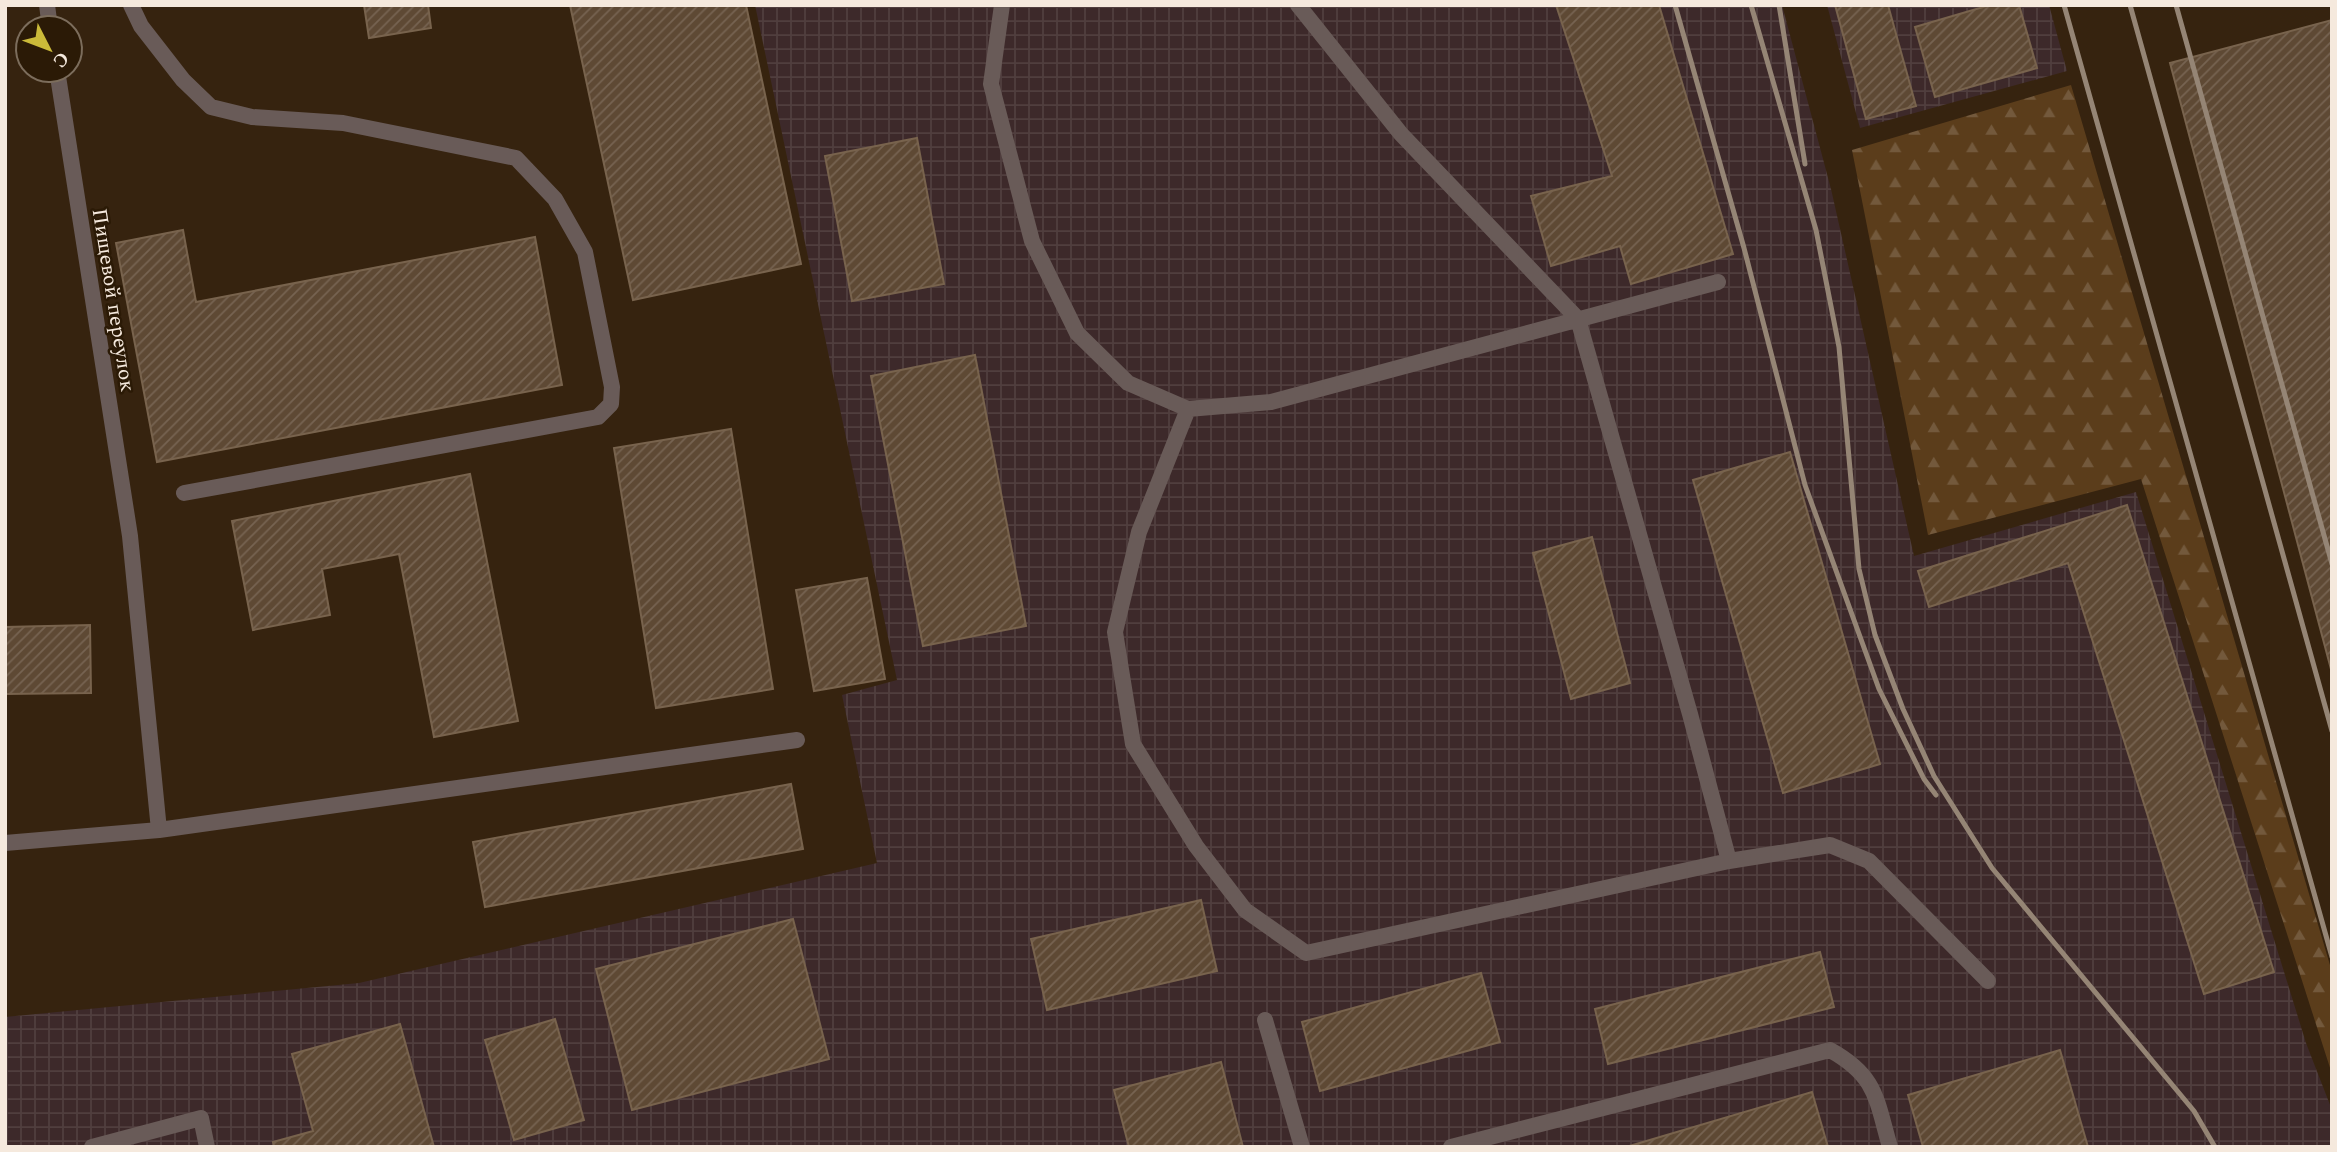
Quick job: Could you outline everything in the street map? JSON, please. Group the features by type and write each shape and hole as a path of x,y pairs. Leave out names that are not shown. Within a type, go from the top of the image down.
{"lane":[{"path":"131,5 141,26 183,80 211,107 252,117 343,123 516,158 555,200 585,252 612,387 611,404 598,418 184,494"},
{"path":"1002,5 991,83 1032,241 1077,333 1129,383 1188,410 1271,401 1718,282"},
{"path":"1298,5 1401,134 1578,319 1687,701 1729,861"},
{"name":"Пищевой переулок","path":"59,84 130,536 159,830"},
{"path":"1188,410 1139,532 1115,632 1133,744 1196,846 1245,910 1306,953 1729,861 1830,845 1869,861 1988,981"},
{"path":"5,843 159,830 797,740"},
{"path":"1265,1020 1302,1147"},
{"path":"1451,1147 1830,1050 1852,1063 1872,1087 1890,1147"},
{"path":"92,1147 201,1118 207,1147"}],"shaded area":[{"path":"755,5 1782,5 1831,189 1914,556 2136,492 2306,1043 2332,1110 2332,1147 5,1147 5,1017 359,983 877,863 842,695 897,680"},
{"path":"1827,5 2049,5 2067,71 1860,128"}],"green space":[{"path":"2071,85 2332,972 2332,1074 2141,479 1928,535 1852,150"}],"building":[{"path":"364,5 428,5 431,28 369,38"},
{"path":"570,5 746,5 801,264 633,300"},
{"path":"1556,5 1659,5 1733,254 1631,284 1620,246 1551,266 1531,196 1612,176"},
{"path":"1835,5 1888,5 1916,106 1866,119"},
{"path":"1990,5 2019,5 2037,68 1935,97 1915,27"},
{"path":"2332,20 2332,673 2170,63"},
{"path":"917,138 944,284 852,301 825,156"},
{"path":"183,230 196,302 535,237 562,385 157,462 116,243"},
{"path":"975,355 1026,626 923,646 871,376"},
{"path":"731,429 773,689 656,708 614,448"},
{"path":"1790,452 1880,764 1783,793 1693,480"},
{"path":"470,474 518,721 434,737 399,554 322,569 330,615 253,630 232,521"},
{"path":"2127,505 2274,972 2204,994 2068,563 1929,607 1918,571"},
{"path":"1592,537 1630,683 1571,699 1533,553"},
{"path":"867,578 885,679 814,691 796,590"},
{"path":"90,625 91,693 5,694 5,627"},
{"path":"791,784 803,849 485,907 473,842"},
{"path":"1201,900 1217,971 1047,1010 1031,939"},
{"path":"793,919 829,1059 632,1110 596,969"},
{"path":"1820,952 1834,1007 1608,1064 1595,1009"},
{"path":"1481,973 1500,1042 1320,1091 1302,1022"},
{"path":"555,1019 584,1120 514,1140 485,1040"},
{"path":"400,1024 434,1147 274,1147 273,1142 313,1131 292,1054"},
{"path":"2060,1050 2088,1147 1923,1147 1908,1095"},
{"path":"1221,1062 1243,1147 1129,1147 1114,1090"},
{"path":"1812,1092 1828,1147 1626,1147"}],"railway":[{"path":"1675,5 1744,248 1805,485 1879,689 1924,779 1936,795"},
{"path":"1751,5 1816,230 1839,347 1859,569 1875,635 1903,709 1934,776 1992,868 2194,1111 2215,1147"},
{"path":"1779,5 1805,164"},
{"path":"2064,5 2332,957"},
{"path":"2130,5 2332,731"},
{"path":"2176,5 2332,564"}]}
